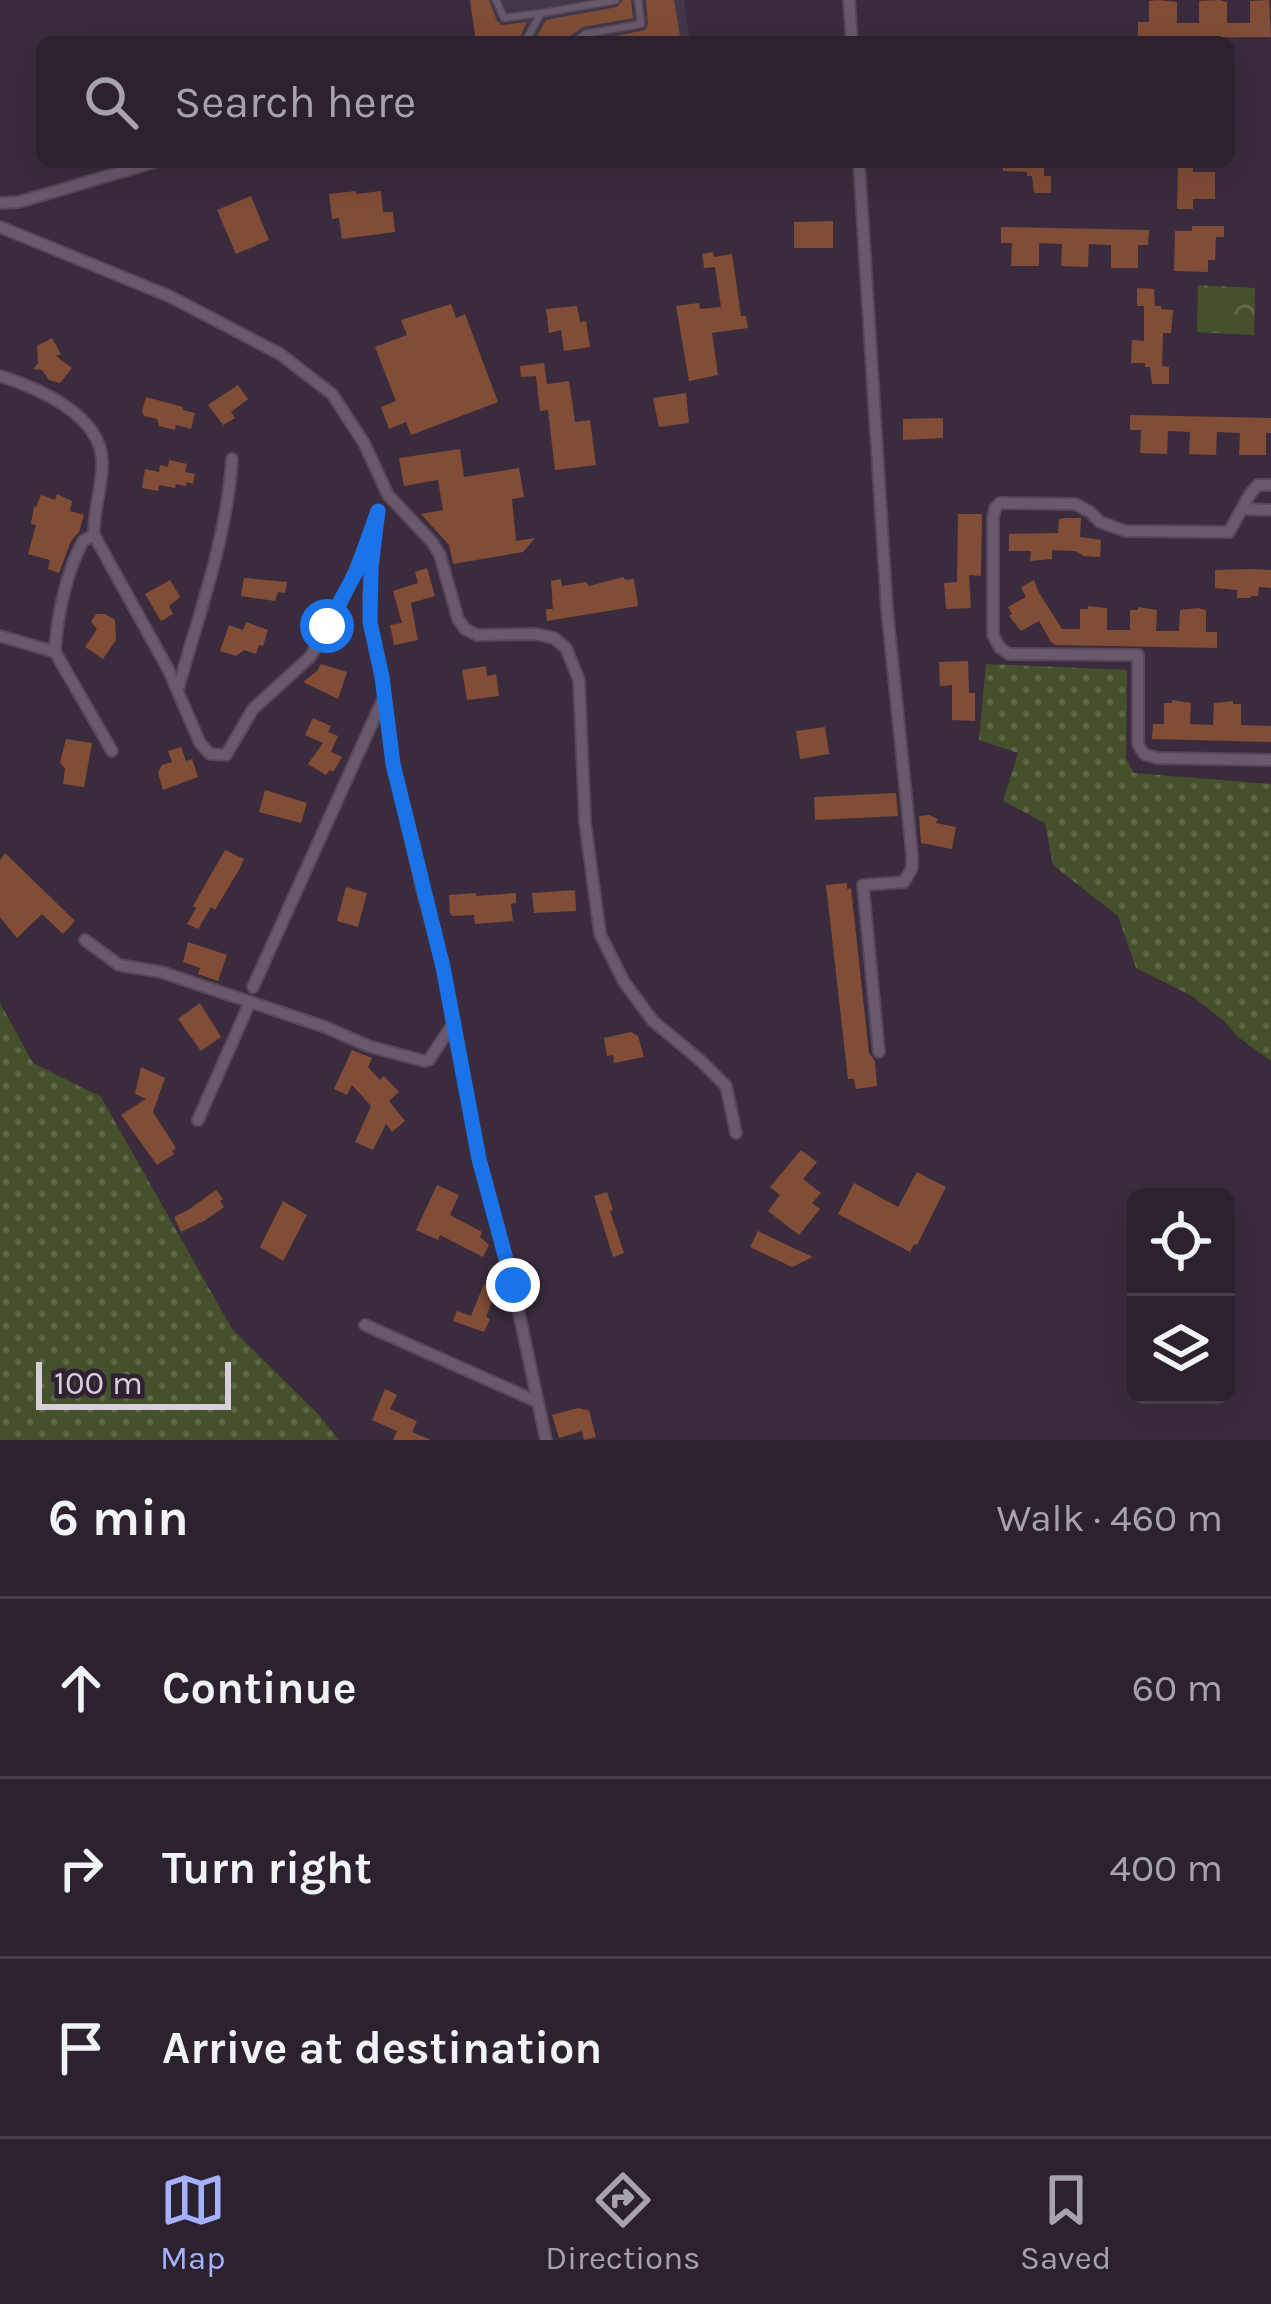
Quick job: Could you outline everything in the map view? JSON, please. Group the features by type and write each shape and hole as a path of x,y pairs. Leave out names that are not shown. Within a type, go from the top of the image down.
{"street":[{"path":"849,0 852,36"},
{"path":"0,202 19,202 135,168"},
{"path":"859,168 887,609 912,854 912,868 904,882 863,885 879,1052"},
{"path":"0,227 169,296 280,354 332,394 364,443 388,495 432,542 465,629 477,635 536,634 554,638 566,648 579,680 585,822 600,934 624,982 653,1021 726,1086 736,1133"},
{"path":"0,376 62,405 94,434 102,457 94,536 210,754 226,755 253,709 310,657 356,572 385,487"},
{"path":"178,688 222,534 232,459"},
{"path":"1271,485 1258,485 1229,532 1125,531 1100,522 1076,503 1000,503 993,518 993,635 1000,648 1010,654 1138,655 1138,744 1144,754 1271,760"},
{"path":"1243,508 1271,510"},
{"path":"378,511 369,609 393,764 443,967 479,1159 513,1285 546,1440"},
{"path":"94,536 82,541 73,564 56,629 55,652 112,752"},
{"path":"0,637 55,652"},
{"path":"253,988 384,696"},
{"path":"86,940 119,965 160,972 368,1046 424,1061 452,1024"},
{"path":"198,1120 250,1002"},
{"path":"365,1325 538,1402"}],"lane":[{"path":"496,0 504,17 616,0"},
{"path":"582,36 641,25 638,0"},
{"path":"528,36 541,13"}],"shaded area":[{"path":"470,0 684,0 689,36 483,36"}],"green space":[{"path":"1198,285 1255,288 1254,335 1197,332"},
{"path":"986,664 1127,670 1126,759 1134,773 1271,784 1271,1061 1192,996 1136,968 1118,916 1053,865 1045,823 1003,801 1018,753 979,740"},
{"path":"0,1003 33,1063 101,1097 232,1329 339,1440 0,1440"}],"building":[{"path":"470,0 489,0 502,25 527,22 521,36 475,36"},
{"path":"631,0 633,18 583,27 570,36 537,36 546,20 617,7"},
{"path":"646,0 674,0 680,36 616,36 645,30"},
{"path":"1219,0 1227,2 1227,23 1250,23 1250,1 1269,0 1271,37 1138,36 1138,22 1149,22 1149,1 1177,2 1177,23 1199,23 1199,1"},
{"path":"1044,168 1044,176 1051,176 1051,193 1034,193 1027,172 1003,171"},
{"path":"1178,168 1215,172 1215,199 1193,199 1193,209 1177,209"},
{"path":"381,191 383,212 393,212 395,232 342,239 339,218 332,219 329,194"},
{"path":"251,196 269,240 236,254 217,210"},
{"path":"833,221 833,248 794,248 794,222"},
{"path":"1192,226 1224,226 1224,237 1216,237 1215,260 1208,260 1208,272 1174,271 1175,231 1192,231"},
{"path":"1001,227 1149,230 1148,245 1138,245 1138,268 1111,268 1111,245 1089,244 1088,267 1061,266 1062,244 1039,243 1039,266 1011,266 1012,243 1001,243"},
{"path":"713,252 714,257 732,254 741,316 746,316 748,328 712,333 718,375 689,381 676,306 721,307 715,267 704,268 702,254"},
{"path":"1137,288 1154,289 1155,306 1173,310 1171,333 1163,333 1162,366 1169,367 1169,384 1152,384 1150,367 1131,363 1132,340 1144,341 1144,306 1137,306"},
{"path":"451,304 456,318 465,314 498,402 411,435 406,422 389,429 381,407 396,401 375,347 407,335 401,320"},
{"path":"577,306 580,322 586,321 590,347 564,351 561,330 549,333 546,309"},
{"path":"52,338 61,354 56,356 72,368 60,383 33,369 38,363 37,346"},
{"path":"544,363 547,384 569,381 575,422 590,420 596,465 555,470 548,410 540,411 536,376 521,377 520,366"},
{"path":"238,385 248,399 231,412 235,418 223,425 208,405"},
{"path":"686,393 689,423 659,427 653,398"},
{"path":"146,397 195,413 191,429 159,426 157,419 144,416"},
{"path":"1130,415 1271,418 1271,433 1266,433 1266,455 1239,455 1240,433 1217,432 1216,455 1189,454 1190,432 1168,431 1167,454 1140,453 1141,430 1130,430"},
{"path":"943,418 943,438 903,440 903,419"},
{"path":"460,449 464,477 519,468 524,497 512,499 516,541 535,538 523,552 453,564 449,545 421,514 443,510 438,480 404,486 399,458"},
{"path":"169,460 187,464 185,472 195,474 193,484 159,485 158,491 142,488 145,469 159,472 160,465 168,467"},
{"path":"57,494 72,501 70,511 84,515 59,573 48,569 50,560 28,554 36,525 31,524 34,507 41,495 55,500"},
{"path":"958,514 982,514 981,576 969,575 971,608 946,609 944,583 957,582"},
{"path":"1081,518 1080,537 1101,540 1100,557 1052,550 1052,559 1030,561 1031,551 1009,551 1009,534 1058,533 1059,519"},
{"path":"427,568 435,596 411,603 418,640 394,645 390,625 402,623 393,591 418,583 415,572"},
{"path":"1215,570 1271,570 1271,588 1259,587 1258,596 1237,598 1237,590 1215,588"},
{"path":"623,577 634,579 638,606 547,621 546,609 553,609 551,581 589,586"},
{"path":"244,578 287,582 285,593 278,592 275,601 241,596"},
{"path":"170,580 180,597 169,606 173,614 161,621 145,594"},
{"path":"1034,580 1062,629 1080,629 1080,609 1088,606 1107,608 1107,630 1130,630 1130,610 1138,607 1157,610 1156,631 1179,631 1180,610 1198,608 1206,610 1206,632 1217,632 1217,648 1056,645 1039,621 1021,631 1009,616 1008,607 1026,597 1021,587"},
{"path":"96,614 115,620 116,640 103,659 85,647 97,629 91,622"},
{"path":"246,622 268,630 256,654 244,650 236,656 220,651 229,625 243,630"},
{"path":"968,661 975,721 952,720 952,685 940,686 939,662"},
{"path":"321,664 347,672 338,699 303,682"},
{"path":"486,666 487,676 496,674 499,696 467,700 462,670"},
{"path":"1164,703 1191,703 1190,724 1213,725 1214,703 1241,704 1241,725 1271,726 1271,742 1152,739 1153,724 1164,724"},
{"path":"313,718 331,726 328,732 338,736 331,752 342,757 326,775 308,764 323,743 305,735"},
{"path":"825,727 829,754 800,759 796,731"},
{"path":"66,739 92,743 84,787 63,784 65,769 60,762"},
{"path":"181,747 186,761 192,759 198,777 163,790 158,773 162,765 172,762 168,751"},
{"path":"265,790 307,803 301,823 259,812"},
{"path":"896,793 898,816 815,820 814,797"},
{"path":"919,816 938,819 936,823 956,827 952,849 921,843"},
{"path":"225,850 244,859 215,910 211,907 198,929 187,924 193,906"},
{"path":"5,853 75,921 63,934 42,914 17,938 0,917 0,861"},
{"path":"847,883 877,1086 856,1089 854,1079 848,1079 826,885"},
{"path":"346,887 367,893 358,927 337,921"},
{"path":"575,890 576,911 534,913 532,893"},
{"path":"516,893 516,903 511,904 513,921 475,924 474,915 452,916 449,895"},
{"path":"188,942 227,955 218,981 183,962"},
{"path":"200,1003 221,1037 201,1051 178,1019"},
{"path":"631,1032 638,1036 644,1057 614,1063 613,1055 607,1056 604,1038"},
{"path":"352,1050 372,1058 368,1067 399,1092 389,1101 405,1121 392,1132 386,1124 373,1150 355,1142 371,1106 352,1085 347,1095 334,1089"},
{"path":"141,1067 165,1078 153,1112 176,1148 157,1165 121,1115 146,1099 135,1094"},
{"path":"801,1150 817,1162 803,1179 821,1193 812,1203 820,1209 799,1235 768,1211 780,1195 770,1187"},
{"path":"917,1172 946,1187 910,1252 838,1214 854,1183 898,1207"},
{"path":"437,1185 459,1195 450,1215 482,1232 480,1237 489,1245 483,1257 440,1235 438,1240 416,1230"},
{"path":"216,1190 224,1207 181,1232 174,1217"},
{"path":"607,1192 624,1253 613,1257 594,1196"},
{"path":"283,1201 307,1215 283,1261 260,1247"},
{"path":"758,1231 813,1257 792,1267 750,1247"},
{"path":"484,1284 497,1289 484,1332 453,1321 457,1311 471,1316"},
{"path":"385,1389 397,1395 390,1409 417,1421 412,1432 431,1440 393,1440 397,1431 372,1420"},
{"path":"578,1408 589,1411 596,1437 584,1440 582,1431 559,1438 552,1415"}],"route":[{"path":"327,626 356,572 378,511 370,622 393,764 443,967 479,1159 513,1285"}]}
